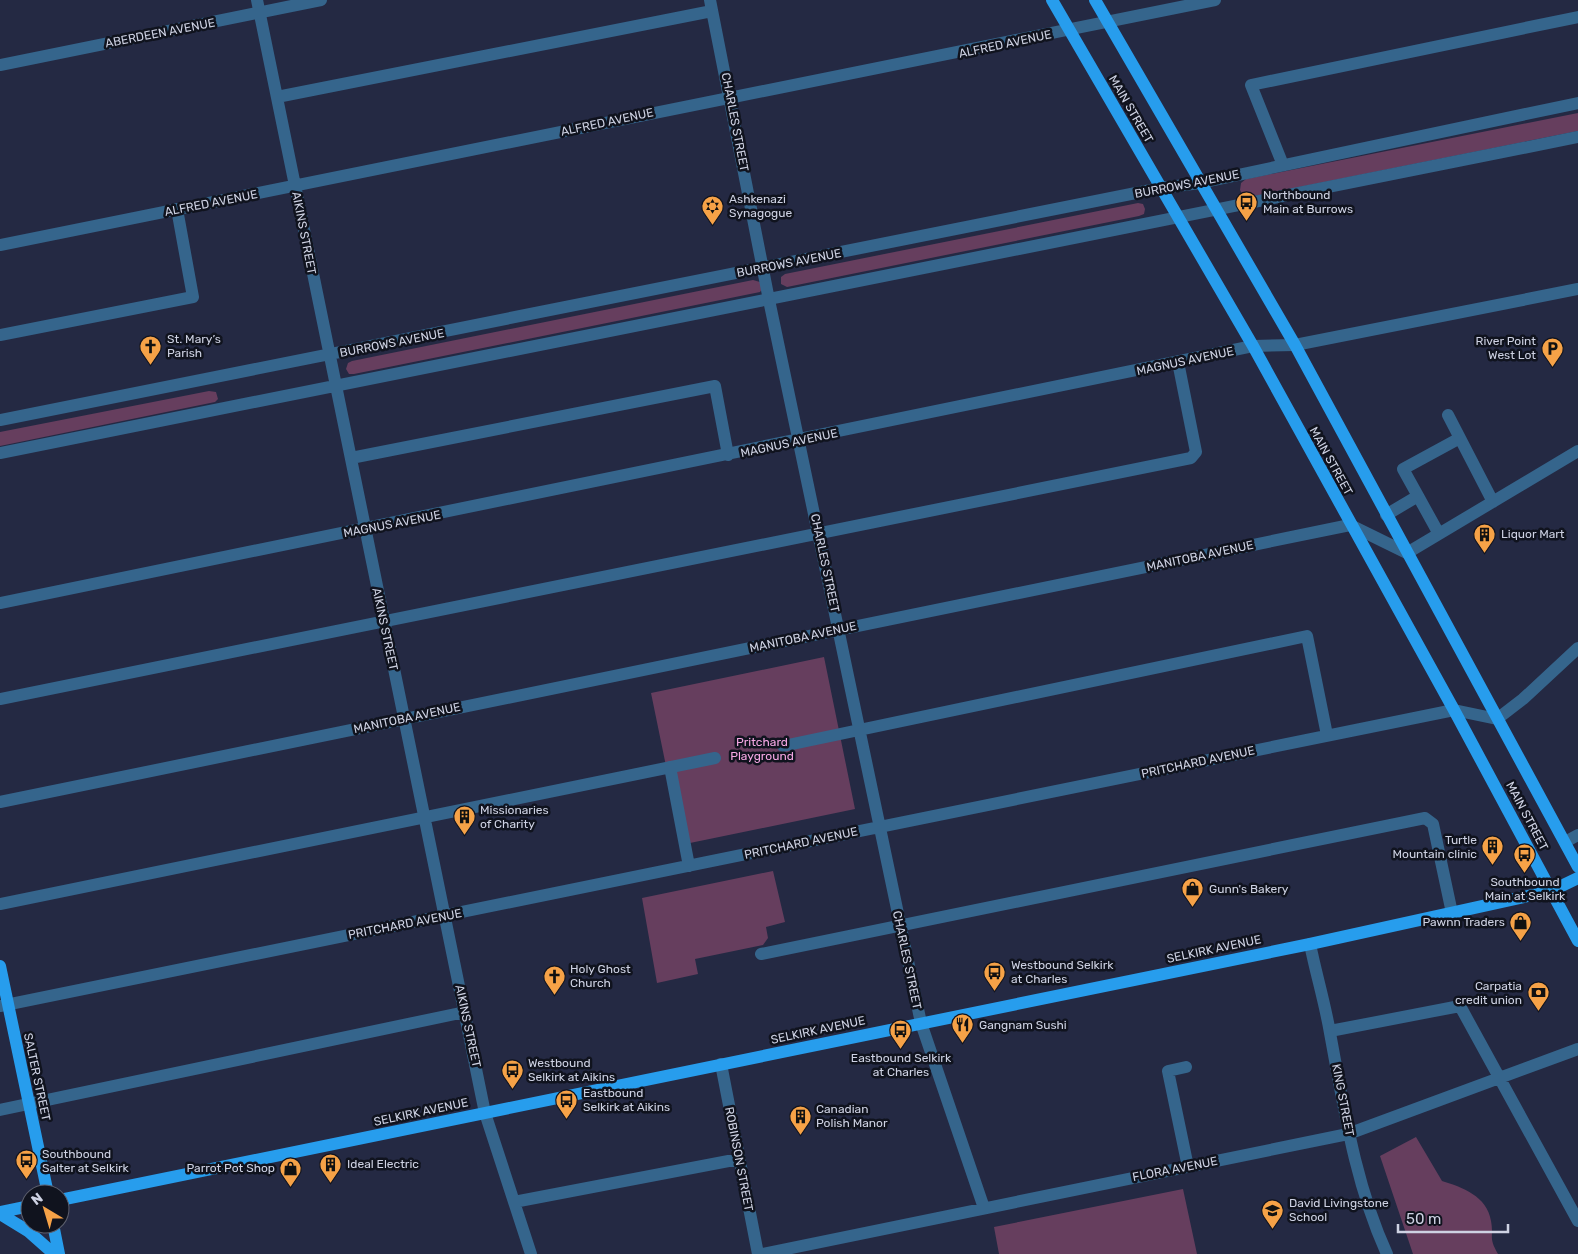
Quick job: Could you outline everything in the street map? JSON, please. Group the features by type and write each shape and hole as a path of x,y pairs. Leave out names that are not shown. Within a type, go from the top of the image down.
{"main road":[{"name":"MAIN STREET","path":"1052,0 1253,346 1350,525 1454,710 1578,941"},
{"name":"MAIN STREET","path":"1094,0 1295,345 1578,867"},
{"name":"SELKIRK AVENUE","path":"70,1198 1310,944 1551,891 1578,878"},
{"name":"SALTER STREET","path":"0,966 4,1006 46,1184"},
{"path":"0,1213 20,1208"},
{"path":"0,1213 28,1231 54,1254"},
{"path":"55,1234 59,1254"}],"street":[{"name":"AIKINS STREET","path":"257,0 403,719 486,1113 531,1254"},
{"name":"ABERDEEN AVENUE","path":"0,64 320,0"},
{"name":"ALFRED AVENUE","path":"0,244 1070,30 1192,2 1215,0"},
{"path":"276,97 711,5"},
{"name":"CHARLES STREET","path":"711,5 769,300 840,630 921,1024 984,1208"},
{"path":"1283,165 1251,85 1578,17"},
{"name":"BURROWS AVENUE","path":"0,420 329,356 1162,188 1200,183 1578,103"},
{"path":"0,453 1578,137"},
{"path":"0,335 193,297 177,209"},
{"name":"MAGNUS AVENUE","path":"0,602 365,530 1253,346 1295,345 1578,289"},
{"path":"0,699 1191,458 1196,452 1178,362"},
{"path":"351,458 715,386 728,455"},
{"path":"1448,415 1493,502"},
{"path":"1439,534 1403,469 1460,438"},
{"path":"1350,525 1407,553 1578,451"},
{"path":"1386,514 1418,496"},
{"name":"MANITOBA AVENUE","path":"0,802 1350,525"},
{"path":"783,746 1307,636 1327,735"},
{"path":"1497,719 1523,699 1578,648"},
{"name":"PRITCHARD AVENUE","path":"4,1006 1454,710 1497,719"},
{"path":"0,904 715,758"},
{"path":"670,767 689,866"},
{"path":"762,954 1425,818 1433,824 1452,913"},
{"path":"1565,842 1578,835"},
{"name":"KING STREET","path":"1310,944 1330,1031 1348,1134 1373,1225 1386,1254"},
{"path":"1330,1031 1460,1006 1578,1221"},
{"path":"0,1110 465,1012"},
{"name":"FLORA AVENUE","path":"762,1254 1348,1134 1578,1049"},
{"name":"ROBINSON STREET","path":"721,1064 758,1254"},
{"path":"1186,1068 1168,1072 1188,1167"},
{"path":"514,1202 739,1158"}],"green space":[{"path":"1578,113 1578,131 1250,197 1243,196 1240,190 1241,183 1246,179"},
{"path":"1138,203 1143,204 1145,209 1144,214 1139,216 787,287 781,284 781,277 785,274"},
{"path":"753,280 760,282 762,289 760,292 354,374 349,374 346,369 348,363 352,361"},
{"path":"209,391 216,392 218,399 215,402 0,446 0,432"},
{"name":"Pritchard Playground","path":"824,657 855,809 690,843 666,766 651,693"},
{"path":"773,871 785,922 766,927 768,938 763,945 695,959 698,974 657,983 642,898"},
{"path":"1416,1137 1442,1181 1458,1186 1472,1194 1479,1199 1489,1212 1492,1240 1498,1254 1413,1254 1380,1156"},
{"path":"1183,1189 1197,1254 999,1254 994,1227"}],"place":[{"name":"Northbound Main at Burrows","path":"1247,221"},
{"name":"Ashkenazi Synagogue","path":"713,225"},
{"name":"St. Mary’s Parish","path":"151,365"},
{"name":"River Point West Lot","path":"1552,367"},
{"name":"Liquor Mart","path":"1485,553"},
{"name":"Missionaries of Charity","path":"464,836"},
{"name":"Turtle Mountain clinic","path":"1493,866"},
{"name":"Southbound Main at Selkirk","path":"1525,874"},
{"name":"Gunn's Bakery","path":"1193,908"},
{"name":"Pawnn Traders","path":"1521,941"},
{"name":"Westbound Selkirk at Charles","path":"995,991"},
{"name":"Holy Ghost Church","path":"554,995"},
{"name":"Carpatia credit union","path":"1538,1012"},
{"name":"Gangnam Sushi","path":"963,1044"},
{"name":"Eastbound Selkirk at Charles","path":"901,1050"},
{"name":"Westbound Selkirk at Aikins","path":"512,1089"},
{"name":"Eastbound Selkirk at Aikins","path":"567,1119"},
{"name":"Canadian Polish Manor","path":"800,1135"},
{"name":"Southbound Salter at Selkirk","path":"26,1180"},
{"name":"Ideal Electric","path":"331,1183"},
{"name":"Parrot Pot Shop","path":"291,1187"},
{"name":"David Livingstone School","path":"1273,1229"}]}
